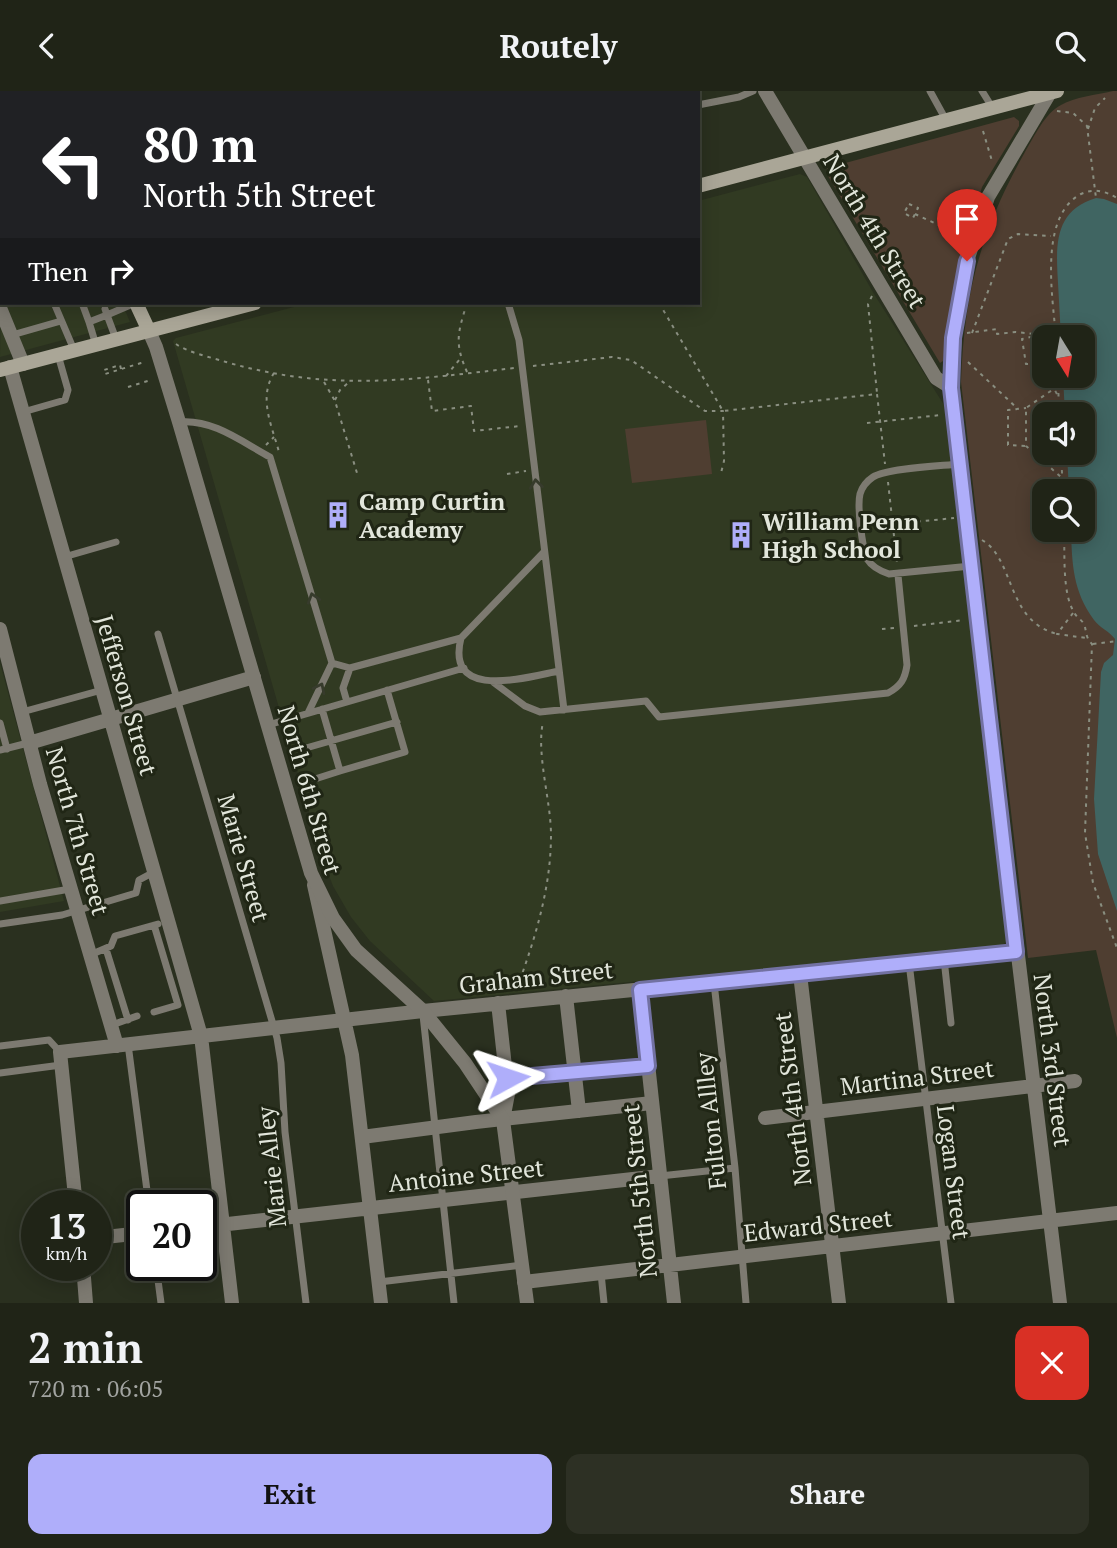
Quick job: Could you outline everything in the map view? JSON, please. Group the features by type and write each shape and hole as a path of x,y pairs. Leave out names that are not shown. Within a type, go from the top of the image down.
{"main road":[{"path":"700,184 1053,92"},
{"name":"North 6th Street","path":"137,305 149,331"},
{"path":"11,367 149,331 219,307 237,305"}],"street":[{"name":"North 4th Street","path":"765,91 936,379 951,388"},
{"name":"North 3rd Street","path":"1053,92 988,197 967,261 956,316 951,388 1016,952 1060,1303"},
{"name":"Jefferson Street","path":"0,308 11,335 11,367 23,412 154,872 161,923 184,1003 201,1036 232,1303"},
{"name":"North 6th Street","path":"149,331 179,422 311,873 346,1020 381,1303"},
{"name":"North 7th Street","path":"0,629 69,889 112,1025 122,1045"},
{"path":"29,743 254,677"},
{"path":"311,873 333,918 356,950 423,1011 465,1063 503,1119"},
{"name":"Graham Street","path":"61,1059 122,1045 423,1011 1016,952"},
{"name":"North 4th Street","path":"800,974 839,1303"},
{"name":"North 5th Street","path":"640,990 674,1303"},
{"path":"566,996 579,1111"},
{"path":"498,1003 508,1078 503,1119 527,1303"},
{"path":"61,1059 74,1190"},
{"name":"Martina Street","path":"765,1118 1074,1081"},
{"path":"362,1137 652,1103"},
{"name":"Antoine Street","path":"217,1225 660,1176"},
{"name":"Edward Street","path":"524,1282 1117,1213"},
{"path":"84,1281 86,1303"}],"lane":[{"path":"700,105 739,97 753,91"},
{"path":"930,91 946,120"},
{"path":"982,91 992,108"},
{"path":"55,305 74,350"},
{"path":"83,305 96,345"},
{"path":"89,322 106,312 129,305"},
{"path":"509,305 519,340 564,710"},
{"path":"106,312 116,339"},
{"path":"11,335 61,321"},
{"path":"23,412 65,400 68,390 58,354"},
{"path":"179,422 198,421 213,426 270,457 332,663 308,713"},
{"path":"959,464 886,472 873,477 864,485 859,501 868,560 880,571 898,575 971,566"},
{"path":"64,557 116,542"},
{"path":"332,663 351,668 461,638 544,552"},
{"path":"461,638 459,655 464,668 475,678 493,683 525,706 540,712 646,701 659,717 888,693 898,687 905,678 907,665 898,575"},
{"name":"Marie Street","path":"158,634 274,1028"},
{"path":"347,702 344,688 351,668"},
{"path":"267,725 464,668"},
{"path":"493,683 559,671"},
{"path":"21,712 102,690"},
{"path":"315,779 405,752 387,690"},
{"path":"322,709 340,771"},
{"path":"306,748 397,722"},
{"path":"0,723 3,749 29,743"},
{"path":"0,923 62,915 136,893 139,880 154,872"},
{"path":"0,901 69,889"},
{"path":"90,955 111,946 115,936 161,923"},
{"path":"106,949 128,1020"},
{"path":"944,959 951,1023"},
{"name":"Logan Street","path":"909,963 951,1303"},
{"name":"Fulton Allley","path":"713,983 735,1168 746,1303"},
{"path":"154,1012 184,1003"},
{"path":"423,1011 454,1303"},
{"path":"112,1025 137,1016"},
{"name":"Marie Alley","path":"274,1028 281,1063 285,1132 306,1303"},
{"path":"0,1046 49,1040 61,1059 0,1073"},
{"path":"122,1045 146,1190"},
{"path":"508,1078 648,1066"},
{"name":"Antoine Street","path":"660,1176 735,1168"},
{"path":"378,1282 522,1265"},
{"path":"601,1273 604,1303"},
{"path":"158,1281 161,1303"}],"path":[{"path":"1088,130 1095,108 1105,98"},
{"path":"1057,111 1073,113 1088,130 1096,198"},
{"path":"983,131 992,161"},
{"path":"1055,325 1052,236 1056,225 1070,202 1081,194 1096,190 1117,198"},
{"path":"915,213 960,235"},
{"path":"972,333 1008,239 1018,234 1052,236"},
{"path":"874,294 868,304 886,468"},
{"path":"466,305 458,331 461,358 468,374"},
{"path":"660,305 723,411 724,461 721,473"},
{"path":"963,334 997,329 997,334 1032,334"},
{"path":"1032,335 1022,339 1025,362 1032,364"},
{"path":"176,344 210,357 274,373 351,382 428,379 515,368"},
{"path":"446,376 461,358"},
{"path":"529,366 624,358 631,360 705,411 877,394"},
{"path":"952,359 970,362 1018,409"},
{"path":"121,369 120,365 104,370 105,374 145,362"},
{"path":"274,373 266,386 265,394 279,452"},
{"path":"428,379 432,411 471,406 474,431 521,426"},
{"path":"128,387 152,380"},
{"path":"323,380 335,401 357,473"},
{"path":"335,401 340,390 351,382"},
{"path":"1059,397 1054,389 1026,408 1008,411 1008,445 1026,446 1062,478"},
{"path":"1058,389 1059,402"},
{"path":"1026,408 1026,446"},
{"path":"867,423 941,415"},
{"path":"271,423 278,421"},
{"path":"265,445 274,436"},
{"path":"1061,465 1062,478"},
{"path":"507,474 526,471"},
{"path":"887,477 898,575"},
{"path":"875,526 957,517"},
{"path":"979,539 986,542 996,554 1007,579 1038,628 1086,638 1092,644 1085,833 1093,883 1117,948"},
{"path":"1064,542 1066,580 1073,612 1084,624 1086,638"},
{"path":"1057,633 1073,612"},
{"path":"910,627 964,620"},
{"path":"882,629 897,628"},
{"path":"1092,644 1117,641"},
{"path":"517,989 542,908 548,874 550,813 542,725 548,712"}],"shaded area":[{"path":"1117,91 1117,1038 1096,950 1028,958 961,382 971,291 986,236 997,208 1040,126 1055,109 1073,100"},
{"path":"1014,117 1019,121 1019,126 982,187 956,277 943,361 940,363 828,176 827,168"},
{"path":"800,174 807,177 874,294 944,405 1007,941 1001,946 434,1001 370,941 351,917 333,886 323,860 173,341 301,305 700,305 700,200"},
{"path":"1,305 123,305 130,322 0,357"},
{"path":"706,420 712,474 632,483 625,429"},
{"path":"0,663 64,901 0,912"}],"water":[{"path":"1096,198 1117,204 1117,911 1098,854 1094,799 1101,672 1104,663 1113,655 1115,639 1096,623 1087,609 1073,566 1072,542 1095,542 1095,479 1068,479 1068,465 1095,465 1095,402 1064,402 1064,389 1096,389 1096,325 1060,325 1057,270 1060,232 1072,212"}],"place":[{"name":"Camp Curtin Academy","path":"338,515"},
{"name":"William Penn High School","path":"741,535"}],"route":[{"path":"508,1078 648,1066 640,990 1016,952 951,388 953,338 967,261"}]}
